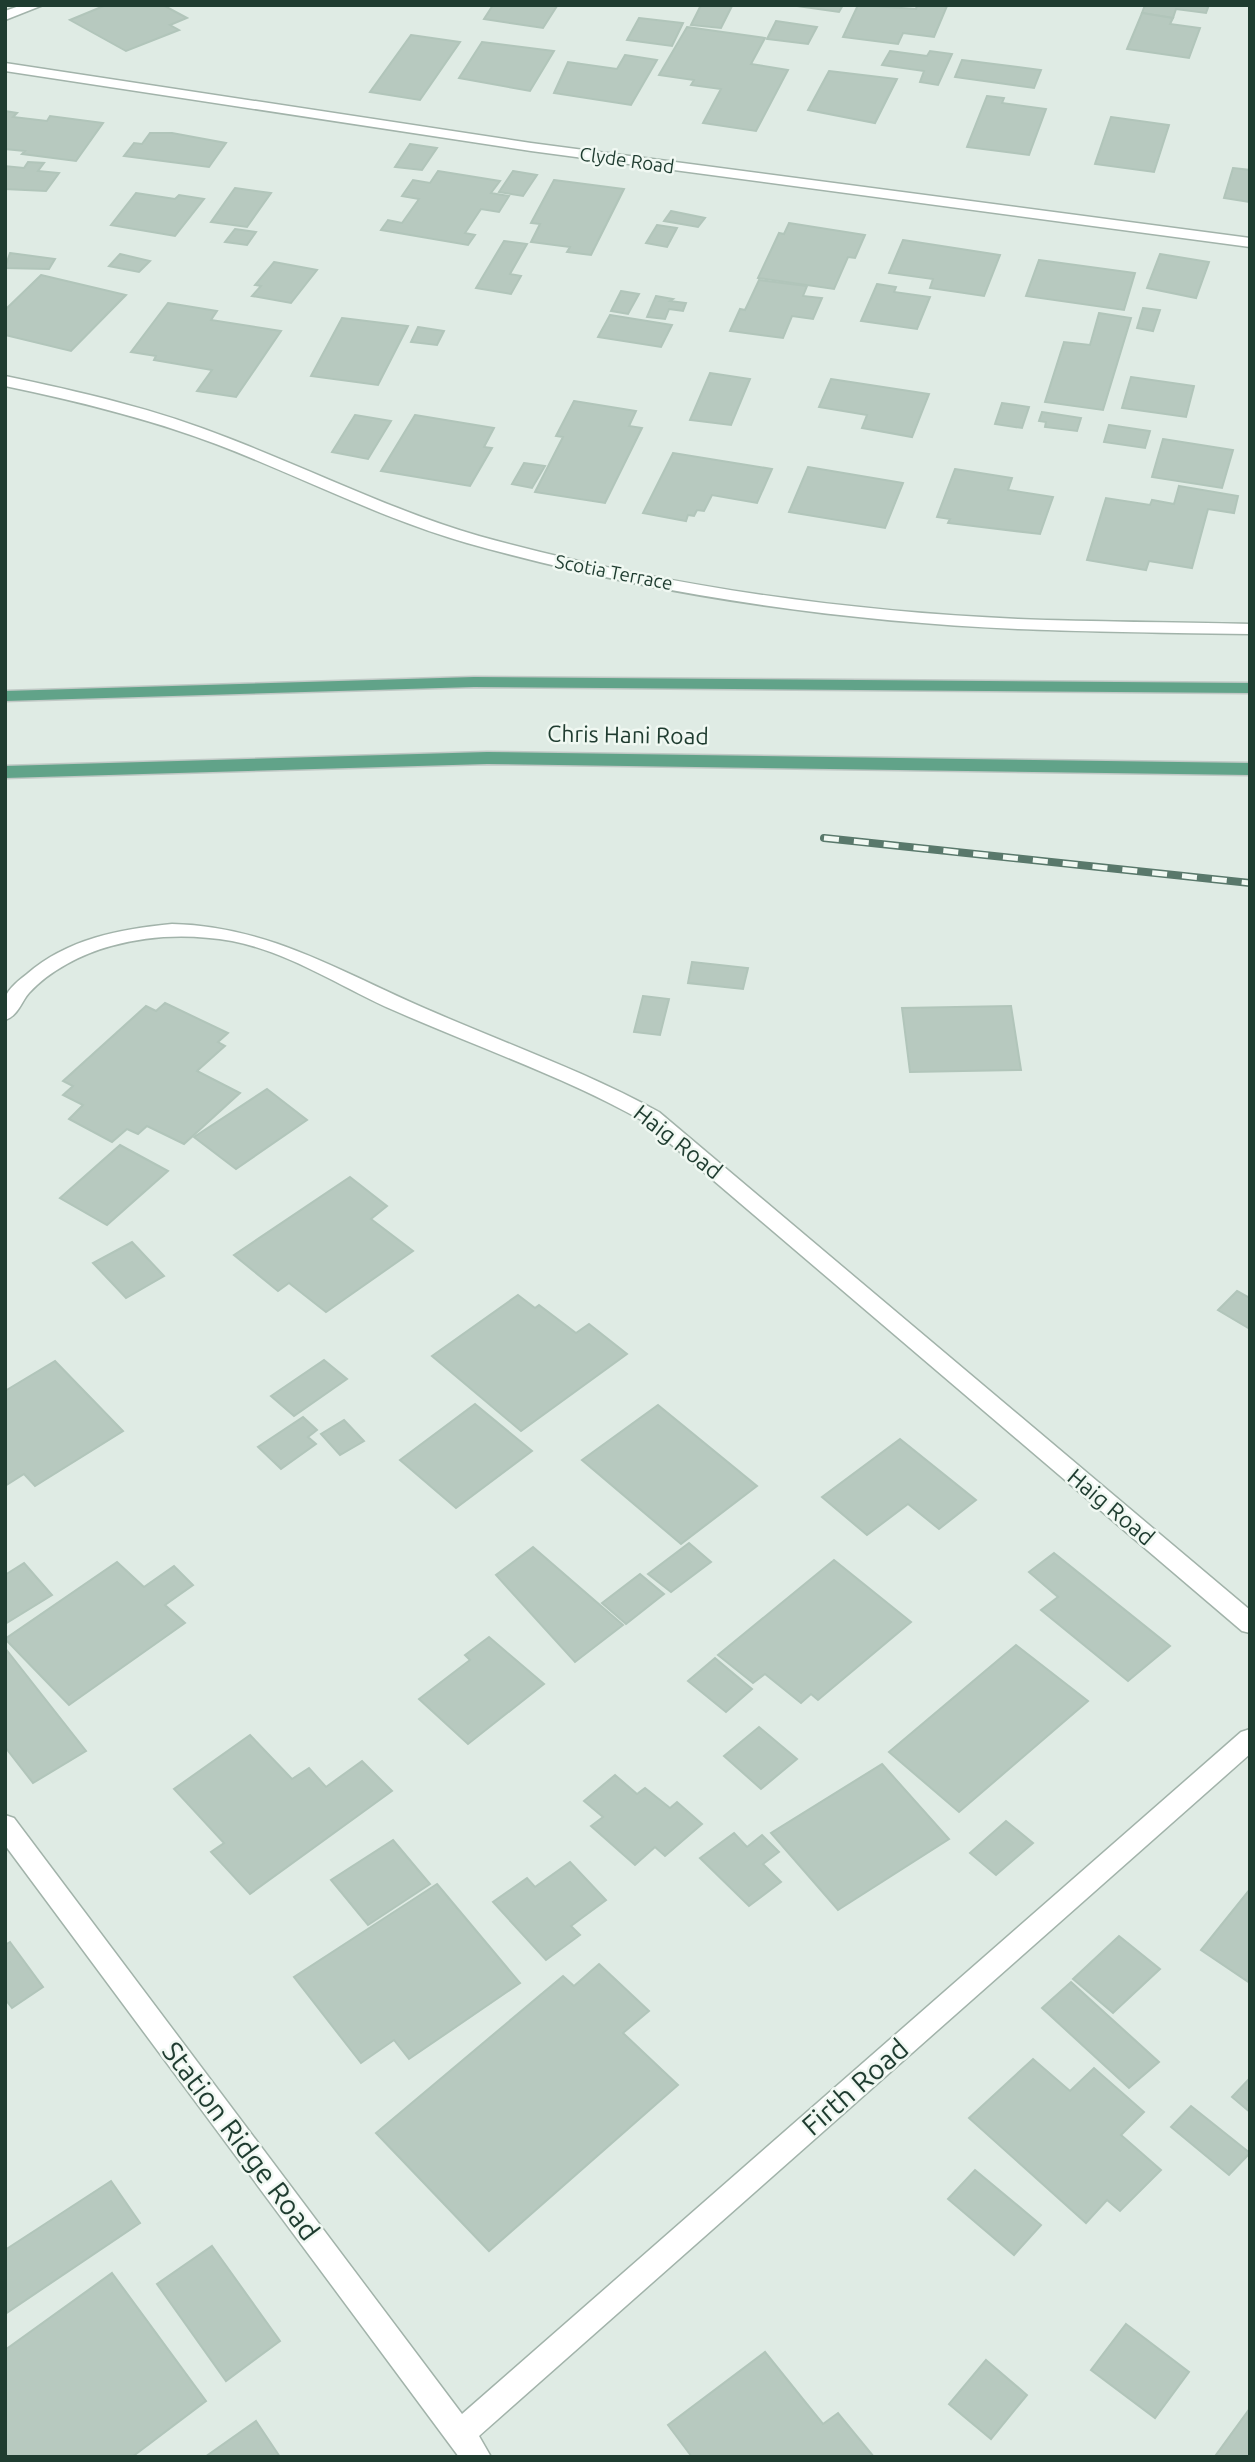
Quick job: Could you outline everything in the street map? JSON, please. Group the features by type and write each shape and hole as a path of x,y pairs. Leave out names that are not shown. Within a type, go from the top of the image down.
{"main road":[{"path":"5,696 474,682 1250,688"},
{"name":"Chris Hani Road","path":"5,772 486,758 1250,769"}],"street":[{"path":"5,16 36,5"},
{"name":"Clyde Road","path":"5,67 531,147 1250,243"},
{"name":"Scotia Terrace","path":"5,381 109,403 220,440 395,513 469,538 550,560 713,592 912,617 1018,624 1250,629"},
{"name":"Haig Road","path":"6,1009 47,969 102,942 169,929 202,930 264,945 616,1097 652,1117 1250,1624"},
{"name":"Firth Road","path":"460,2434 1250,1739"},
{"name":"Station Ridge Road","path":"5,1825 477,2457"}],"building":[{"path":"106,5 163,5 187,18 170,25 179,30 126,51 70,20"},
{"path":"493,5 557,6 543,28 484,19"},
{"path":"701,5 732,6 721,28 691,25"},
{"path":"790,5 843,5 839,12"},
{"path":"858,5 916,9 917,5 947,6 934,37 903,33 898,44 843,37"},
{"path":"1145,5 1209,5 1206,13 1176,9 1173,18 1142,13"},
{"path":"1142,13 1173,18 1170,24 1200,28 1189,58 1127,49"},
{"path":"639,18 683,23 672,46 627,40"},
{"path":"776,21 817,27 808,44 767,39"},
{"path":"687,27 765,38 751,64 788,70 756,131 703,123 721,89 691,85 694,80 659,75"},
{"path":"411,35 460,42 420,100 370,92"},
{"path":"482,42 554,51 530,91 459,78"},
{"path":"890,51 927,56 930,51 952,54 938,85 920,82 924,71 882,65"},
{"path":"625,55 657,60 631,105 554,93 568,62 617,69"},
{"path":"962,60 1041,70 1034,88 955,77"},
{"path":"829,71 897,79 875,123 808,110"},
{"path":"987,96 1004,98 1002,103 1046,109 1029,155 967,147"},
{"path":"5,111 17,113 13,117 47,121 50,116 103,123 76,161 5,149"},
{"path":"1111,117 1169,125 1154,172 1095,164"},
{"path":"150,133 172,133 226,143 209,167 124,156 134,143 142,144"},
{"path":"410,144 437,148 422,170 395,167"},
{"path":"28,162 44,163 38,171 59,173 46,191 5,189 5,166 24,168"},
{"path":"1233,168 1250,170 1250,202 1224,198"},
{"path":"438,171 500,181 491,193 509,196 499,212 481,209 465,233 475,235 468,245 381,230 388,220 402,223 419,199 402,196 413,180 430,183"},
{"path":"513,171 537,175 523,196 499,192"},
{"path":"554,180 624,189 591,255 567,252 570,247 531,242 540,224 531,223"},
{"path":"235,188 271,193 247,227 211,222"},
{"path":"136,193 175,199 179,195 204,199 175,236 111,225"},
{"path":"671,211 705,218 698,227 664,221"},
{"path":"789,223 865,235 855,258 848,257 834,289 758,278 779,233 784,234"},
{"path":"657,225 677,228 667,247 646,243"},
{"path":"235,229 256,232 247,245 225,242"},
{"path":"903,240 1000,255 984,296 930,288 933,279 889,273"},
{"path":"504,241 527,244 510,274 521,276 511,294 476,288"},
{"path":"10,253 55,259 49,269 5,268"},
{"path":"120,254 150,261 139,272 109,266"},
{"path":"1160,254 1209,262 1196,298 1147,288"},
{"path":"1039,260 1135,273 1124,310 1026,296"},
{"path":"274,262 317,270 291,303 252,296 261,286 255,285"},
{"path":"41,275 126,295 71,351 5,335 5,310"},
{"path":"759,280 807,286 803,296 822,298 813,319 792,316 783,338 730,331 740,309 745,310"},
{"path":"877,284 896,287 894,292 930,297 917,329 861,321"},
{"path":"621,291 639,294 628,314 611,311"},
{"path":"656,296 686,303 683,311 669,309 665,319 647,317"},
{"path":"168,303 217,311 211,320 281,331 236,397 197,391 212,370 154,360 156,356 131,352"},
{"path":"1143,308 1160,310 1153,331 1137,328"},
{"path":"1099,313 1131,318 1103,410 1045,402 1064,342 1090,345"},
{"path":"610,315 672,325 661,347 598,337"},
{"path":"342,318 408,326 378,385 311,376"},
{"path":"418,327 444,331 437,345 411,342"},
{"path":"710,373 750,379 731,425 690,420"},
{"path":"1131,377 1194,386 1186,417 1122,408"},
{"path":"831,379 929,394 912,437 862,428 867,415 819,407"},
{"path":"574,401 636,411 629,426 642,428 605,503 535,492 563,437 556,436"},
{"path":"1002,403 1029,407 1022,428 995,424"},
{"path":"1042,412 1081,418 1077,431 1045,427 1046,422 1039,421"},
{"path":"355,415 391,421 368,459 332,452"},
{"path":"415,415 494,428 484,447 492,448 470,486 381,471"},
{"path":"1109,425 1150,431 1145,448 1104,442"},
{"path":"1163,439 1233,450 1222,488 1152,477"},
{"path":"673,453 772,469 757,503 712,495 704,511 697,510 694,516 688,515 686,521 643,513"},
{"path":"524,463 545,466 532,488 512,484"},
{"path":"808,467 903,483 885,528 789,512"},
{"path":"955,469 1012,478 1008,490 1053,497 1040,534 948,523 950,519 937,517"},
{"path":"1179,486 1238,496 1234,513 1208,509 1192,568 1149,561 1146,570 1087,560 1106,498 1150,505 1152,500 1174,504"},
{"path":"692,962 748,968 743,989 688,983"},
{"path":"643,996 669,999 660,1035 634,1032"},
{"path":"165,1003 228,1033 218,1042 225,1046 197,1071 240,1093 184,1144 147,1126 138,1134 127,1129 112,1142 69,1119 83,1105 63,1095 73,1086 63,1081 146,1006 156,1011"},
{"path":"1011,1006 1021,1070 910,1072 902,1008"},
{"path":"267,1089 307,1120 236,1169 194,1137"},
{"path":"120,1145 168,1171 107,1225 60,1198"},
{"path":"350,1177 387,1206 371,1219 413,1251 326,1312 289,1283 278,1291 234,1255"},
{"path":"132,1242 164,1276 126,1298 93,1263"},
{"path":"1237,1291 1250,1298 1250,1329 1218,1310"},
{"path":"518,1295 535,1308 539,1305 576,1333 589,1324 627,1354 521,1431 432,1356"},
{"path":"324,1360 347,1379 294,1416 271,1396"},
{"path":"55,1361 123,1431 35,1486 24,1474 5,1486 5,1391"},
{"path":"475,1404 532,1451 456,1508 400,1460"},
{"path":"658,1405 757,1486 681,1544 582,1460"},
{"path":"303,1417 317,1430 308,1437 316,1444 281,1469 258,1447"},
{"path":"344,1420 364,1441 340,1455 321,1434"},
{"path":"900,1439 976,1500 939,1529 908,1504 867,1535 822,1497"},
{"path":"689,1543 711,1562 671,1592 648,1574"},
{"path":"533,1547 623,1625 575,1662 496,1575"},
{"path":"1054,1553 1170,1646 1128,1681 1041,1610 1058,1597 1029,1572"},
{"path":"834,1560 911,1622 818,1700 811,1694 801,1703 765,1674 753,1683 718,1655"},
{"path":"117,1562 144,1587 174,1566 193,1585 165,1605 185,1623 69,1705 5,1639"},
{"path":"24,1563 52,1595 5,1624 5,1575"},
{"path":"640,1574 664,1594 626,1624 602,1603"},
{"path":"489,1637 544,1684 468,1744 419,1699 470,1660 465,1655"},
{"path":"1016,1645 1088,1701 959,1812 889,1752"},
{"path":"5,1648 86,1751 33,1783 5,1747"},
{"path":"715,1658 752,1689 726,1712 688,1681"},
{"path":"759,1727 797,1759 761,1789 724,1756"},
{"path":"250,1735 292,1779 309,1768 326,1787 362,1761 392,1791 250,1894 211,1852 224,1843 174,1789"},
{"path":"882,1764 949,1839 838,1910 771,1833"},
{"path":"615,1775 637,1794 645,1788 670,1808 677,1802 702,1824 665,1856 655,1847 635,1865 591,1826 603,1817 584,1801"},
{"path":"1006,1821 1033,1843 996,1875 970,1853"},
{"path":"734,1833 747,1847 762,1835 779,1852 763,1864 781,1882 749,1906 700,1858"},
{"path":"393,1840 430,1884 368,1925 331,1880"},
{"path":"570,1862 606,1900 571,1926 580,1935 546,1960 493,1902 527,1878 535,1887"},
{"path":"437,1884 520,1983 409,2059 394,2040 361,2063 294,1977"},
{"path":"1250,1889 1250,1983 1201,1950"},
{"path":"1119,1936 1160,1969 1113,2013 1073,1979"},
{"path":"10,1942 43,1987 12,2008 5,1999 5,1945"},
{"path":"599,1964 649,2011 623,2033 678,2085 489,2251 376,2133 563,1976 574,1986"},
{"path":"1071,1982 1159,2062 1129,2088 1042,2008"},
{"path":"1033,2059 1070,2091 1094,2068 1144,2112 1121,2135 1161,2170 1120,2211 1107,2200 1086,2223 969,2118"},
{"path":"1250,2078 1250,2112 1232,2097"},
{"path":"1191,2106 1250,2153 1229,2175 1171,2127"},
{"path":"975,2170 1041,2225 1014,2255 948,2199"},
{"path":"111,2181 140,2223 5,2314 5,2250"},
{"path":"212,2246 280,2341 226,2381 157,2284"},
{"path":"112,2273 206,2401 132,2457 5,2457 5,2350"},
{"path":"1126,2324 1189,2372 1155,2418 1091,2370"},
{"path":"765,2352 823,2424 838,2413 874,2457 692,2457 668,2425"},
{"path":"986,2360 1027,2395 991,2439 949,2404"},
{"path":"1248,2411 1250,2457 1218,2457 1216,2455"},
{"path":"256,2421 280,2457 205,2457"}],"railway":[{"path":"824,838 1250,883"}]}
